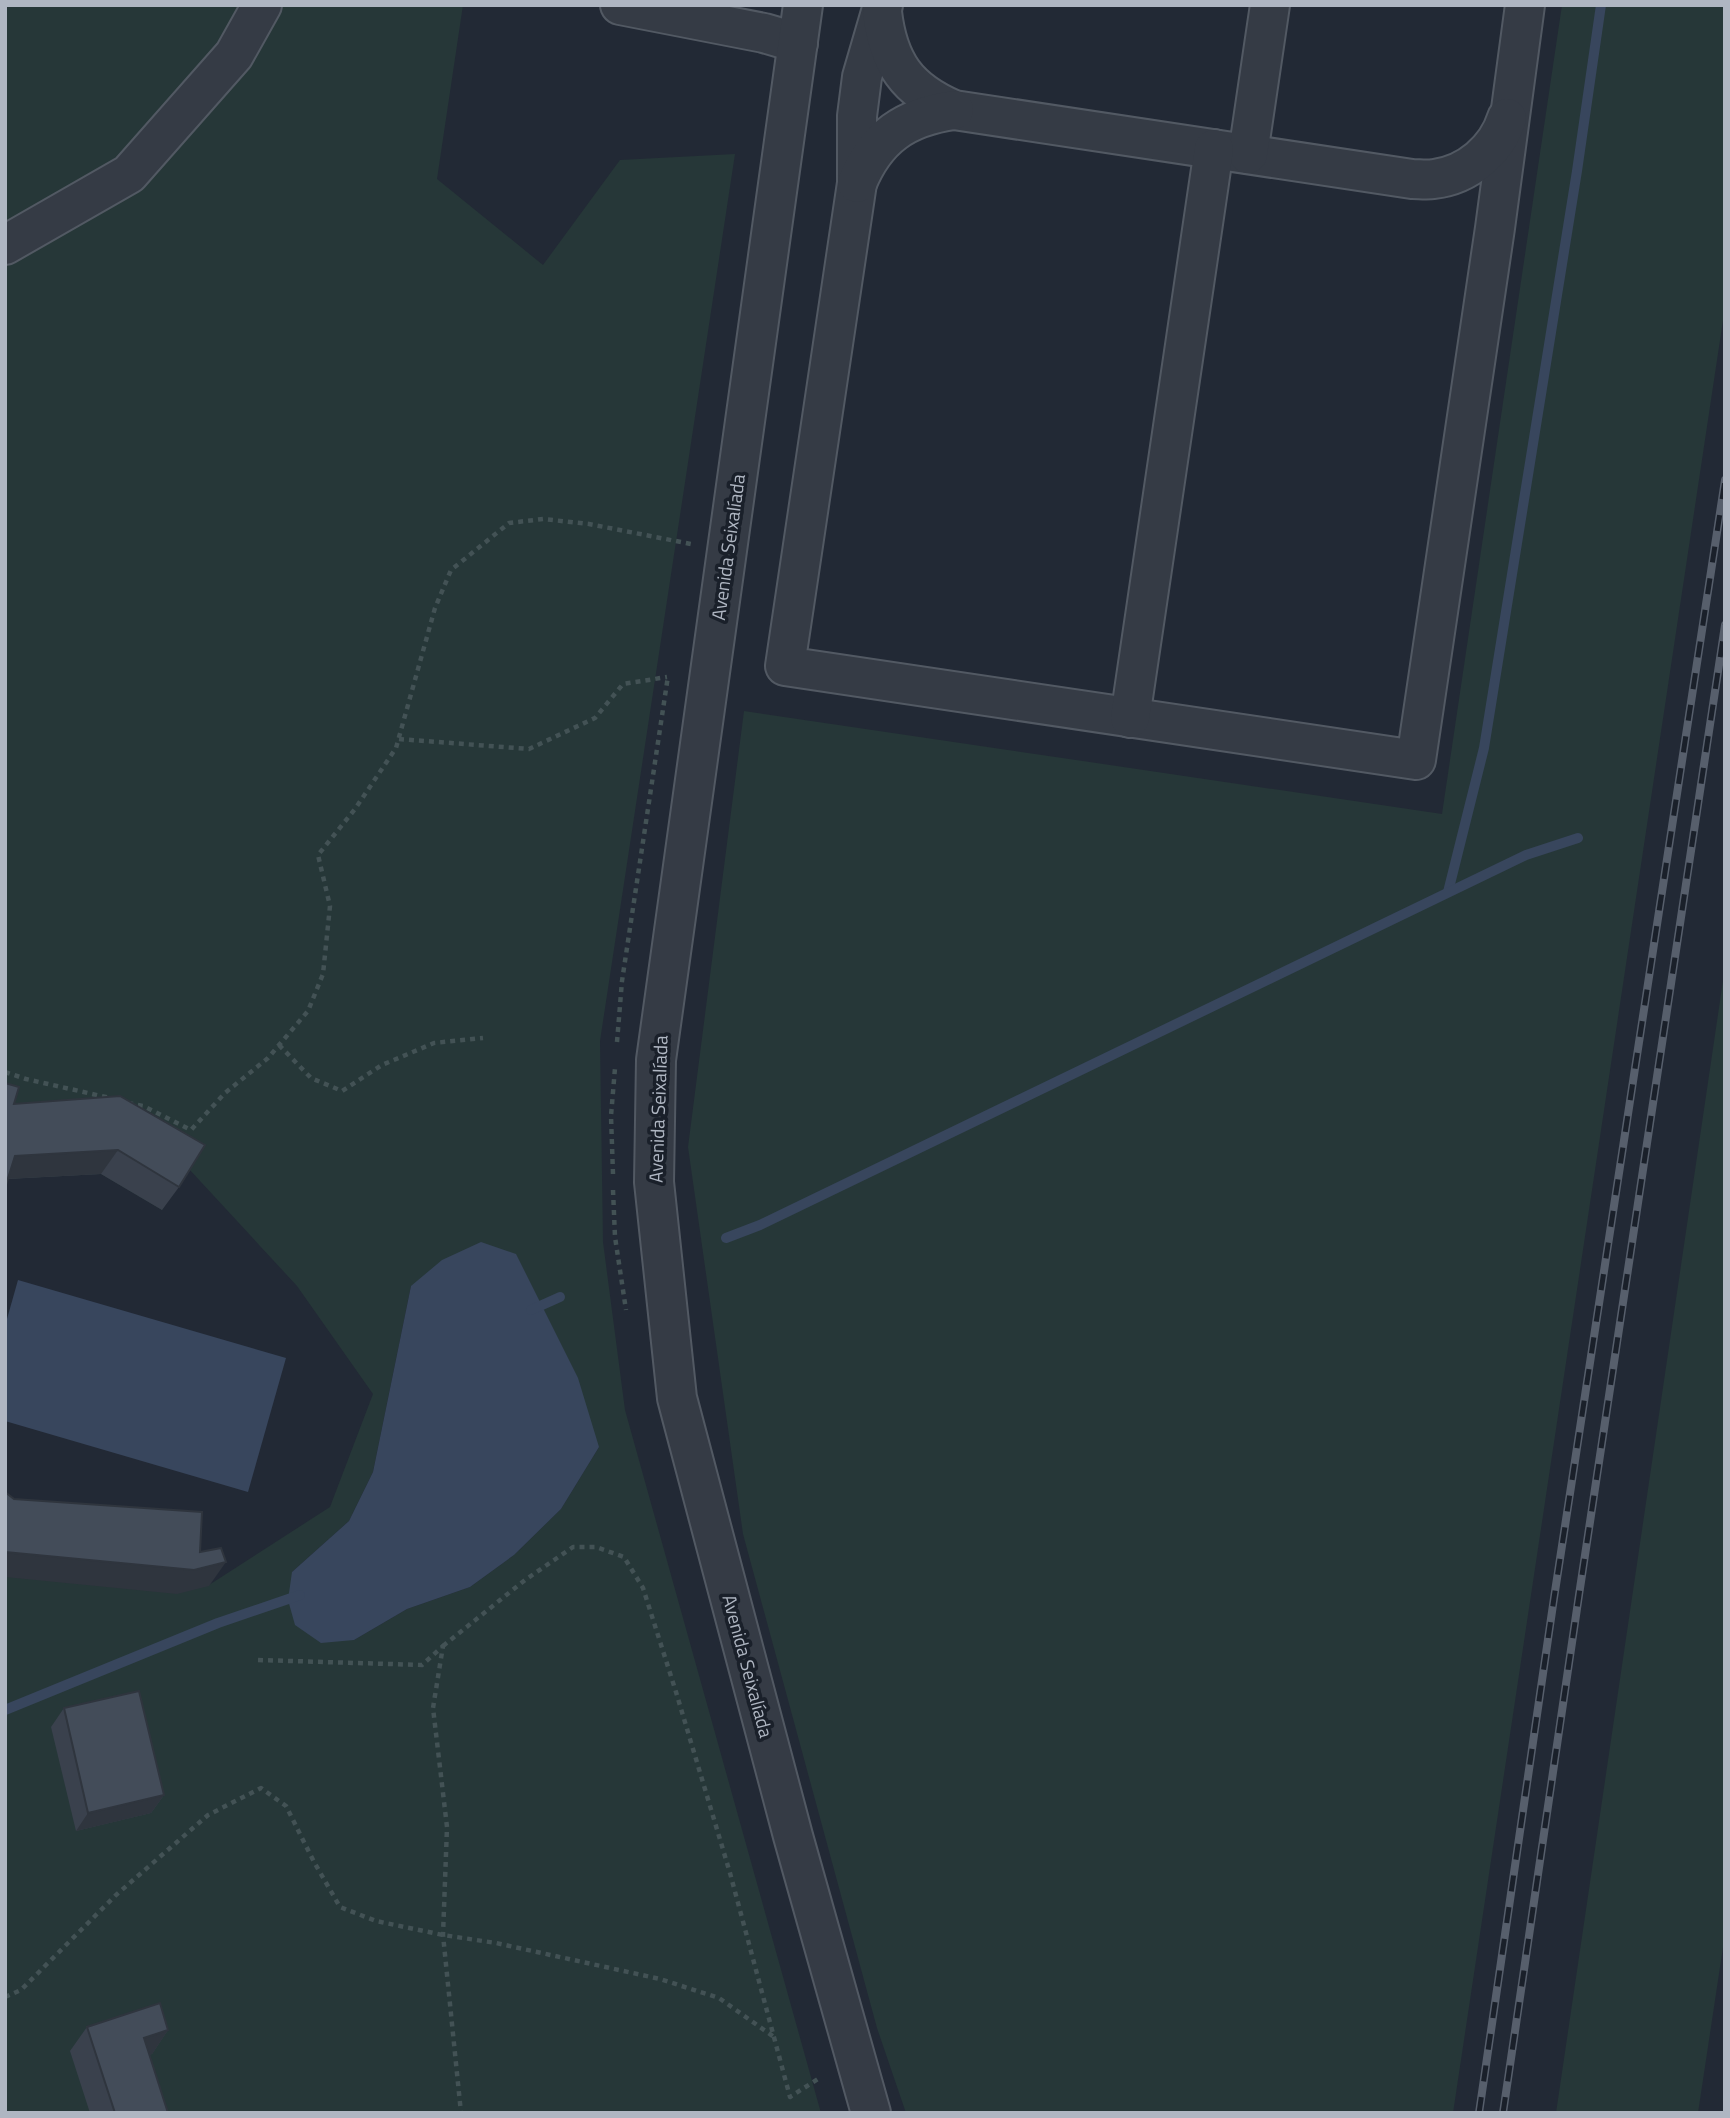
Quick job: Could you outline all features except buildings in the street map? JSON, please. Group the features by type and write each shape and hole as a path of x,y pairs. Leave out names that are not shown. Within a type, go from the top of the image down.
{"street":[{"path":"5,244 129,174 234,55 262,5"},
{"path":"620,5 764,33 798,43"},
{"name":"Avenida Seixalíada","path":"803,5 656,1060 654,1182 677,1398 793,1836 871,2113"},
{"path":"1130,718 1191,303 1270,5"},
{"path":"882,9 862,77 856,116 857,183 785,666 1416,760 1525,5"},
{"path":"882,9 884,33 891,54 902,73 934,102 954,110 1412,178 1435,179 1457,173 1476,162 1492,147 1504,128 1511,106"},
{"path":"857,183 865,163 878,145 894,131 912,120 954,110"}],"path":[{"path":"5,1072 143,1106 191,1130 225,1093 268,1058 308,1011 323,974 330,906 318,855 355,809 396,748 435,608 451,570 509,523 543,519 589,524 727,550"},
{"path":"399,739 528,749 596,718 623,684 667,677"},
{"path":"279,1045 311,1078 342,1090 382,1065 434,1044 483,1038"},
{"path":"258,1660 422,1665 525,1580 573,1546 596,1547 624,1557 643,1588 726,1861 790,2097 826,2074"},
{"path":"443,1646 433,1708 447,1827 443,1935 461,2113"},
{"path":"5,1997 21,1990 116,1895 208,1815 261,1788 286,1806 340,1907 376,1921 496,1943 660,1979 719,1998 774,2037"}],"shaded area":[{"path":"5,5 463,5 437,179 543,265 620,160 735,154 600,1041 603,1242 625,1410 821,2113 5,2113 5,1523 209,1585 330,1507 373,1394 297,1286 189,1169 162,1210 101,1174 5,1179","holes":["411,1286 599,1447 561,1509 514,1555 470,1587 407,1609 354,1640 292,1572 349,1521 373,1472"]},
{"path":"1562,5 1725,5 1725,307 1453,2113 906,2113 877,2028 743,1534 688,1147 744,711 1442,814"},
{"path":"1725,967 1725,1934 1698,2113 1556,2113"}],"water":[{"path":"481,1242 516,1254 578,1378 599,1447 561,1509 514,1555 470,1587 407,1609 354,1640 321,1643 295,1625 288,1600 292,1572 349,1521 373,1472 411,1286 442,1260"},
{"path":"18,1280 286,1358 248,1492 5,1421 5,1326"}],"waterway":[{"path":"1448,892 1484,748 1577,171 1601,5"},
{"path":"726,1238 760,1225 1526,855 1578,838"},
{"path":"531,1310 560,1297"},
{"path":"5,1710 218,1623 300,1595"}],"railway":[{"path":"1479,2113 1554,1598 1725,480"},
{"path":"1503,2113 1725,625"}]}
